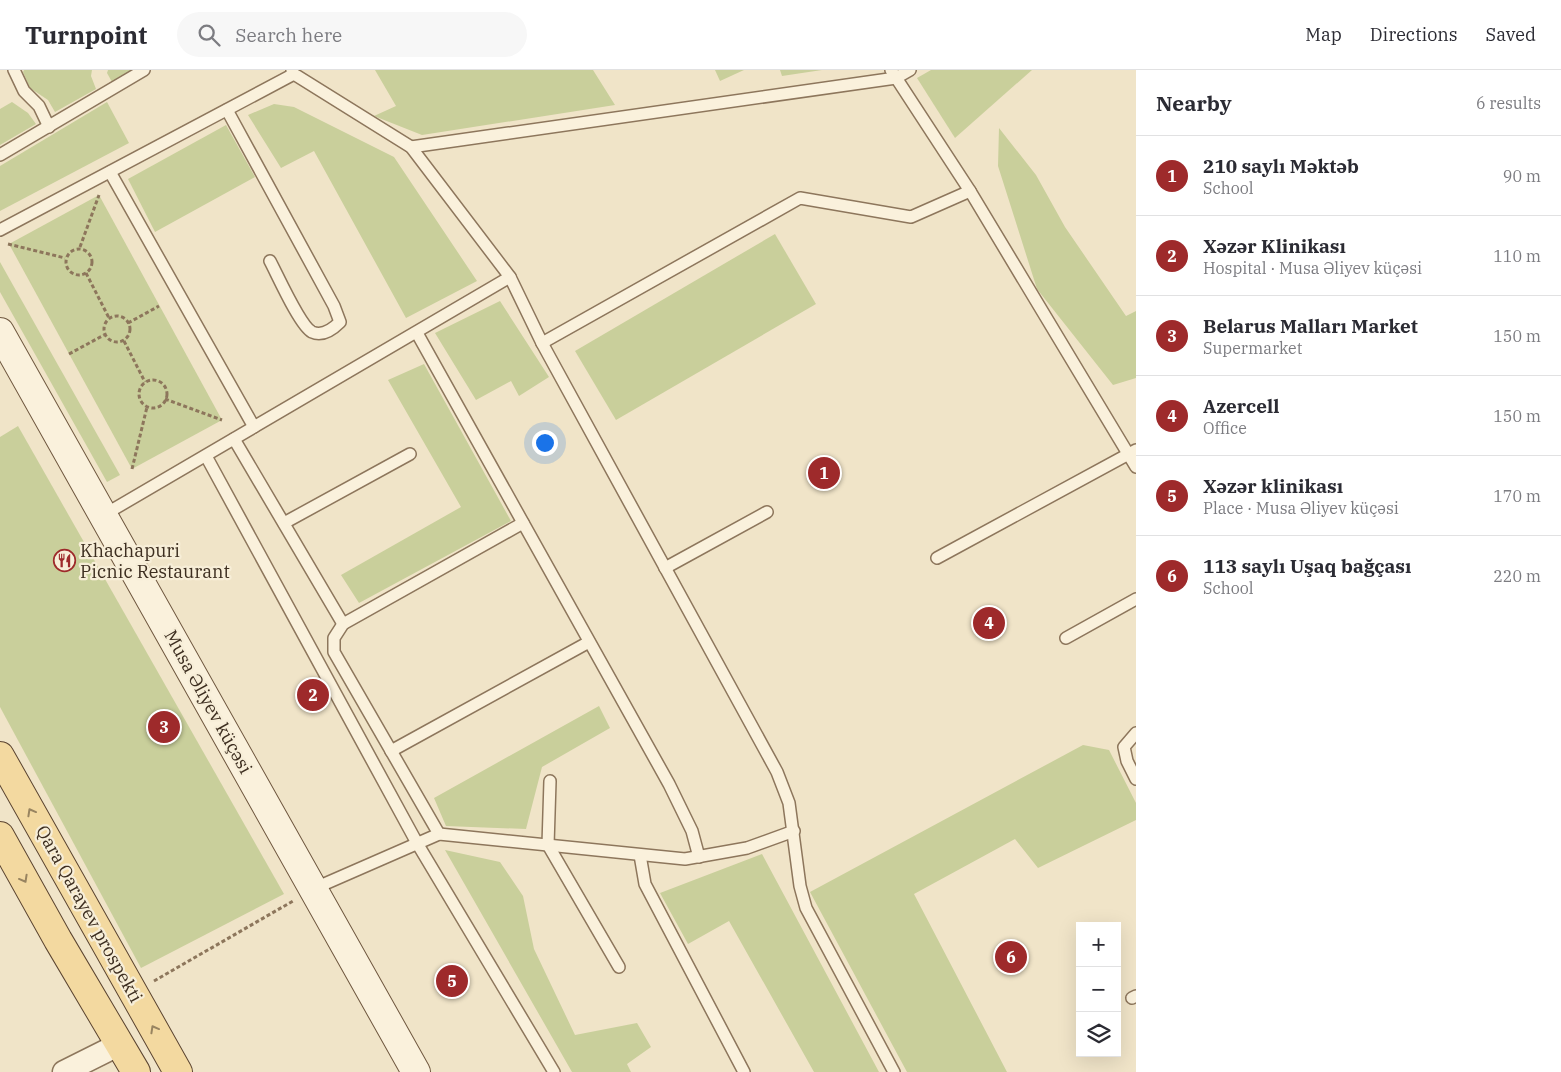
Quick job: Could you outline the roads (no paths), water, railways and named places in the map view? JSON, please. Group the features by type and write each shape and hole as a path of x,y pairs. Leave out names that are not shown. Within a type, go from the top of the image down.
{"main road":[{"name":"Qara Qarayev prospekti","path":"0,756 178,1072"},
{"name":"Qara Qarayev prospekti","path":"0,836 58,940 136,1072"}],"street":[{"name":"Musa Əliyev küçəsi","path":"0,332 416,1072"},
{"path":"64,1072 120,1044"}],"lane":[{"path":"14,70 24,91 39,106 49,126"},
{"path":"0,155 144,70"},
{"path":"411,147 894,74 910,70"},
{"path":"0,230 227,110 293,72 411,147 510,277 542,343 777,772 789,803 800,886 806,908 894,1072"},
{"path":"894,74 970,191 1132,452 1136,467"},
{"path":"227,110 334,306 340,322 331,330 321,333 312,332 302,322 270,261"},
{"path":"110,172 254,428"},
{"path":"542,343 800,198 911,217 970,191"},
{"path":"102,516 510,277"},
{"path":"417,332 684,816 692,831 699,857"},
{"path":"234,439 343,624"},
{"path":"938,558 1132,452"},
{"path":"284,524 410,454"},
{"path":"206,456 417,843 554,1072"},
{"path":"665,568 767,512"},
{"path":"439,834 334,652 334,638 343,624 523,523"},
{"path":"1066,638 1136,599"},
{"path":"391,750 589,642"},
{"path":"1136,733 1124,747 1127,761 1136,779"},
{"path":"550,781 548,845 619,967"},
{"path":"313,889 439,834 685,860 746,848 794,831"},
{"path":"640,855 645,884 744,1072"}],"place":[{"name":"210 saylı Məktəb","path":"824,473"},
{"name":"Khachapuri Picnic Restaurant","path":"64,561"},
{"name":"Azercell","path":"989,623"},
{"name":"Xəzər Klinikası","path":"313,695"},
{"name":"Belarus Malları Market","path":"164,727"},
{"name":"113 saylı Uşaq bağçası","path":"1011,957"},
{"name":"Xəzər klinikası","path":"452,981"}]}
